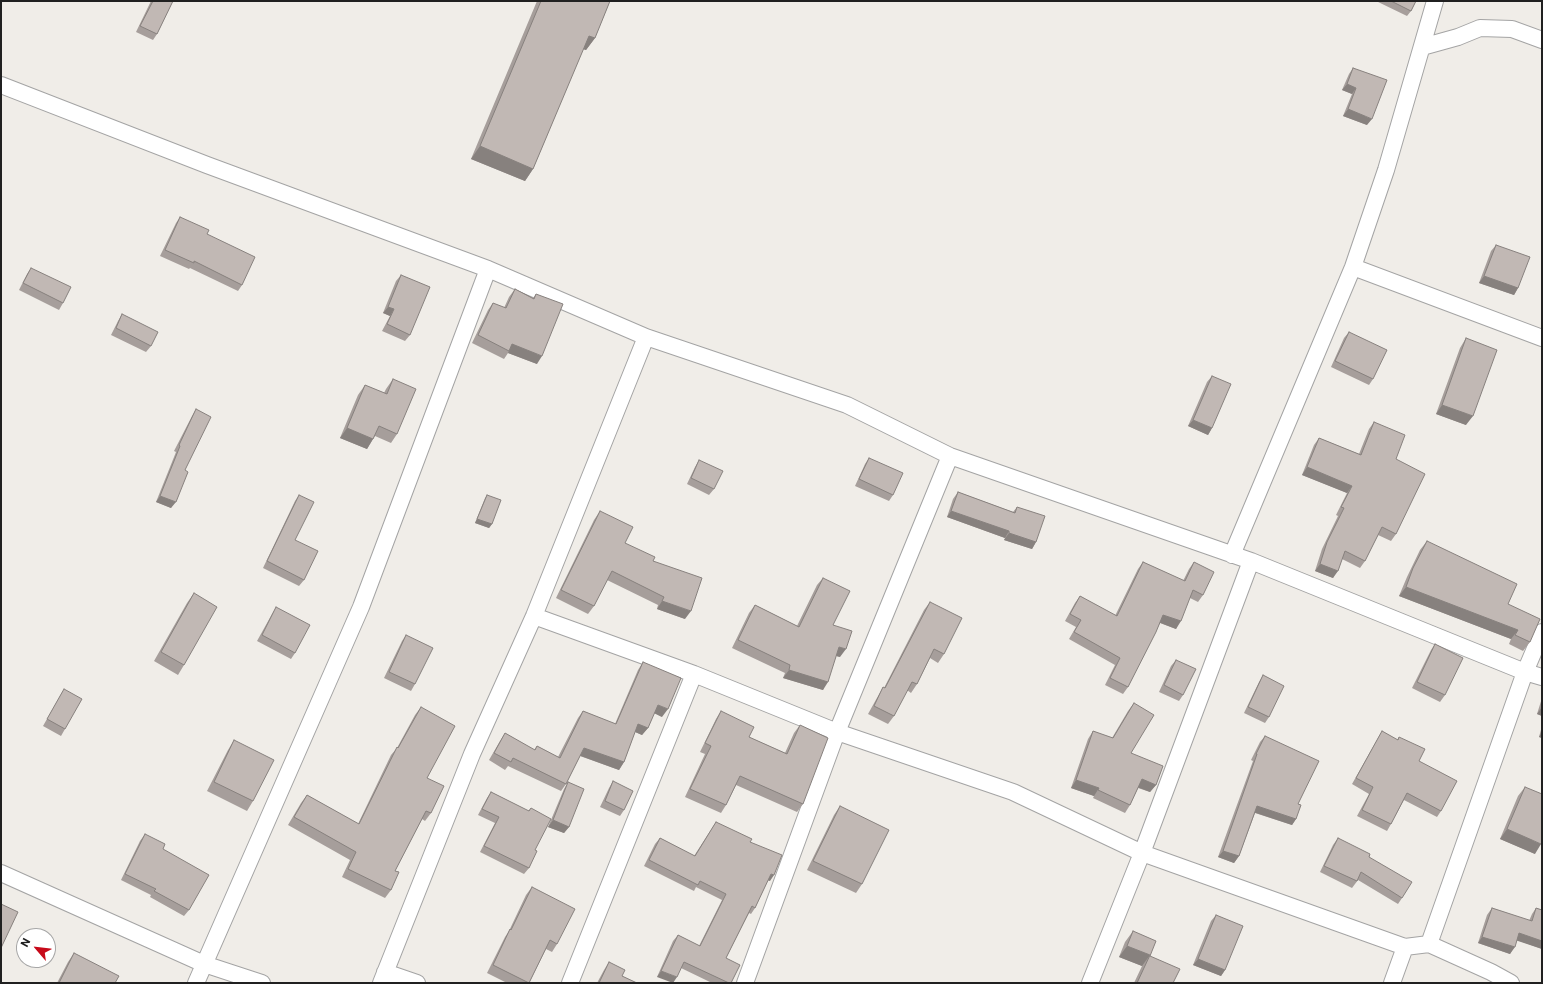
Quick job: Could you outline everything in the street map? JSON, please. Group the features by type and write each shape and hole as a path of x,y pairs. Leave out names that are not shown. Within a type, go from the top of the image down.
{"street":[{"path":"1232,555 1353,267 1386,170 1435,1"},
{"path":"1422,47 1458,37 1480,28 1512,29 1542,40"},
{"path":"1,85 207,165 488,270 646,337 847,405 950,456 1252,561 1525,672 1542,677"},
{"path":"1353,267 1542,338"},
{"path":"196,983 361,607 488,270"},
{"path":"417,983 383,978 472,754 534,616 646,337"},
{"path":"745,983 837,732 950,456"},
{"path":"1090,983 1142,853 1252,561"},
{"path":"534,616 694,674 837,732 1013,792 1142,853 1405,947 1429,944 1491,972 1511,983"},
{"path":"1429,944 1525,672 1542,632"},
{"path":"570,983 694,674"},
{"path":"1,873 204,964 262,983"},
{"path":"1392,983 1405,947"}],"building":[{"path":"153,1 173,1 157,34 140,26"},
{"path":"541,1 610,1 595,38 589,36 533,169 480,146"},
{"path":"1391,1 1416,1 1411,11"},
{"path":"1353,68 1387,80 1372,119 1348,109 1356,88 1347,84"},
{"path":"180,217 209,230 207,234 255,257 242,285 194,261 194,263 165,250"},
{"path":"1496,245 1530,257 1518,288 1484,276"},
{"path":"31,268 71,287 63,303 23,283"},
{"path":"401,275 430,287 410,335 387,324 394,309 388,307"},
{"path":"515,289 534,299 536,294 563,304 542,356 512,344 509,351 478,335 493,303 506,308"},
{"path":"122,314 158,332 151,346 116,328"},
{"path":"1349,332 1387,350 1373,379 1335,361"},
{"path":"1466,338 1497,350 1473,416 1442,405"},
{"path":"1212,376 1231,384 1212,428 1193,420"},
{"path":"393,379 416,389 397,434 379,426 373,439 347,428 365,385 387,394"},
{"path":"196,409 211,417 185,470 188,472 176,502 160,496 180,446 179,445"},
{"path":"1374,422 1405,435 1396,459 1425,474 1396,534 1382,527 1365,561 1345,551 1338,571 1320,564 1327,542 1344,508 1341,507 1352,486 1307,467 1319,438 1361,455"},
{"path":"869,458 903,473 893,495 859,479"},
{"path":"699,460 723,471 714,489 691,478"},
{"path":"958,492 1015,513 1017,507 1045,516 1036,542 951,511"},
{"path":"299,495 314,502 295,540 318,551 304,580 267,561"},
{"path":"487,495 501,500 492,524 477,519"},
{"path":"600,511 633,527 625,543 655,557 653,561 702,578 691,611 662,601 664,597 612,571 594,606 561,590"},
{"path":"1427,541 1517,584 1508,604 1540,619 1530,642 1515,635 1518,630 1406,587 1413,568"},
{"path":"1143,562 1185,581 1194,562 1214,572 1203,595 1193,590 1181,621 1163,615 1128,687 1110,678 1120,658 1074,632 1081,620 1070,614 1080,596 1117,616"},
{"path":"823,578 850,591 833,625 852,631 846,649 839,647 828,682 789,670 790,665 738,640 755,605 799,627"},
{"path":"194,593 217,607 184,665 161,652"},
{"path":"930,602 962,618 944,654 934,649 917,684 912,682 894,716 874,706"},
{"path":"276,607 310,625 295,653 262,635"},
{"path":"406,635 433,648 415,684 389,672"},
{"path":"1435,644 1463,658 1445,695 1417,682"},
{"path":"1176,660 1196,669 1183,695 1164,685"},
{"path":"643,662 681,678 668,709 658,705 648,728 638,724 624,762 584,748 566,784 513,758 511,762 494,753 505,733 535,750 537,746 560,758 583,711 616,724"},
{"path":"1263,675 1284,686 1269,717 1248,707"},
{"path":"64,689 82,699 65,729 47,719"},
{"path":"1134,703 1154,715 1131,753 1163,766 1156,785 1142,779 1130,805 1098,790 1099,788 1076,780 1093,731 1113,738"},
{"path":"421,707 455,726 427,778 444,786 431,813 426,811 395,871 399,872 391,890 348,869 356,852 294,817 307,795 359,824 397,747 398,748"},
{"path":"721,711 754,727 749,737 787,754 800,725 828,738 803,804 740,776 726,805 690,789 711,746 705,743"},
{"path":"1382,731 1398,740 1399,737 1425,749 1419,761 1457,781 1441,811 1407,793 1391,824 1362,810 1373,787 1356,778"},
{"path":"1265,736 1319,761 1298,804 1301,805 1296,819 1257,806 1239,856 1223,851 1256,754"},
{"path":"234,740 274,760 253,801 214,782"},
{"path":"613,781 633,791 624,810 605,801"},
{"path":"568,782 584,789 569,827 553,820"},
{"path":"1525,787 1542,794 1541,844 1507,829"},
{"path":"491,792 529,811 531,808 551,819 535,850 537,851 529,868 484,846 499,817 482,809"},
{"path":"840,806 889,830 862,884 813,861"},
{"path":"716,822 752,839 750,842 782,855 774,875 771,874 755,908 752,906 726,958 740,965 731,983 684,962 677,977 661,971 678,935 700,946 726,894 700,881 698,885 649,860 660,838 695,856"},
{"path":"145,834 165,844 163,849 209,875 189,910 154,891 156,889 125,874"},
{"path":"1338,838 1370,854 1369,857 1412,882 1402,898 1361,872 1357,881 1324,866"},
{"path":"532,887 575,909 557,944 550,940 529,983 493,965"},
{"path":"1,904 18,912 1,948"},
{"path":"1492,908 1532,921 1536,908 1542,910 1542,941 1519,933 1515,947 1482,937"},
{"path":"1216,915 1243,926 1225,970 1198,959"},
{"path":"1133,931 1156,941 1150,956 1180,969 1173,983 1137,983 1150,955 1127,946"},
{"path":"74,953 119,976 115,983 59,983"},
{"path":"609,962 625,970 622,976 637,983 599,983"}]}
